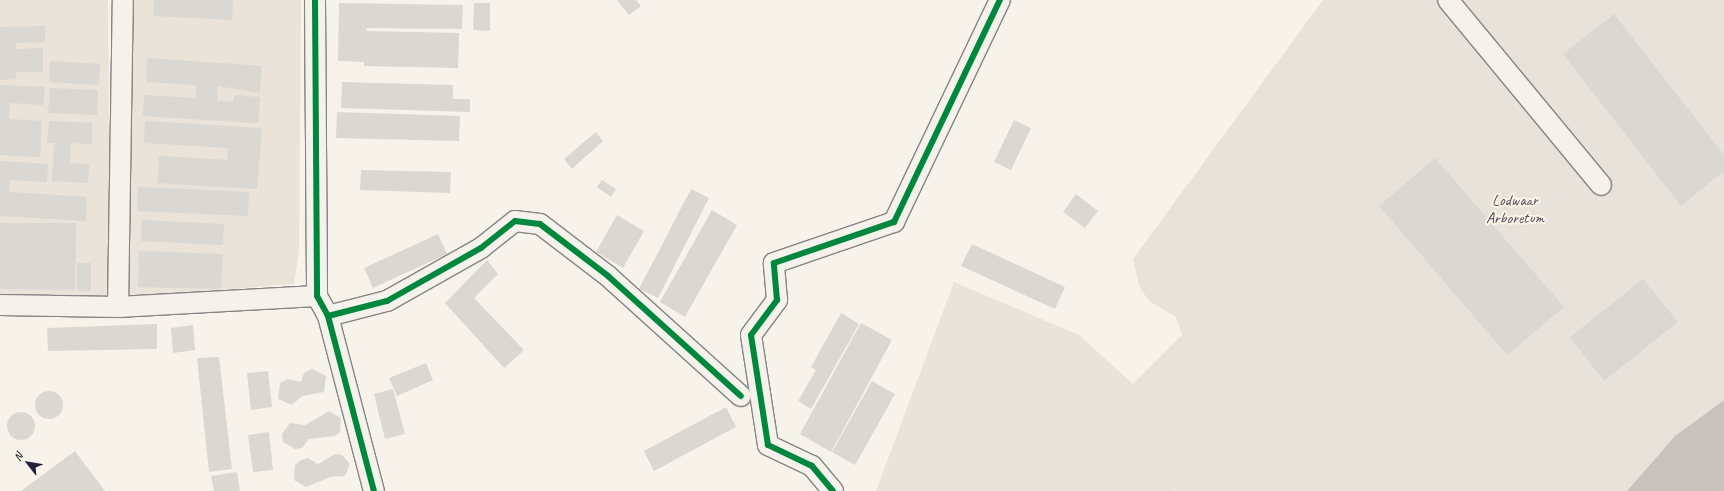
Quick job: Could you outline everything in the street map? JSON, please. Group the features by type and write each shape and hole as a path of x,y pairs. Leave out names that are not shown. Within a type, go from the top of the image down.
{"street":[{"path":"118,307 123,0"},
{"path":"315,0 317,296 328,316 374,491"},
{"path":"833,491 812,466 768,445 751,335 777,300 774,263 894,222 1000,0"},
{"path":"1448,0 1601,185"},
{"path":"328,316 387,301 481,248 515,221 540,224 608,276 741,396"},
{"path":"0,305 118,307 317,296"}],"shaded area":[{"path":"0,0 108,0 110,227 106,299 0,297"},
{"path":"132,0 301,0 299,251 294,284 125,297"},
{"path":"954,282 1079,335 1133,384 1122,422 1172,488 1179,491 876,491"},
{"path":"1724,400 1724,491 1627,491 1675,436"},
{"path":"1315,468 1367,481 1395,491 1267,491"}],"green space":[{"name":"Lodwaar Arboretum","path":"1323,0 1724,0 1724,400 1675,436 1627,491 1395,491 1315,468 1267,491 1179,491 1140,471 1127,454 1122,422 1133,384 1182,335 1176,317 1149,301 1140,288 1133,259"}],"building":[{"path":"154,0 233,0 232,20 153,16"},
{"path":"617,0 636,0 641,6 629,15"},
{"path":"339,3 463,5 462,29 367,28 367,31 459,33 458,68 364,66 364,62 338,61"},
{"path":"474,3 490,3 490,31 473,30"},
{"path":"1614,14 1724,155 1724,171 1681,206 1563,54"},
{"path":"45,26 45,42 16,43 16,49 43,48 43,72 16,72 16,79 0,80 0,27"},
{"path":"147,58 262,66 260,93 218,86 217,101 233,102 234,95 260,97 258,123 143,116 144,95 196,98 196,85 146,82"},
{"path":"50,61 100,64 99,85 49,82"},
{"path":"342,82 453,85 453,99 470,99 470,112 341,108"},
{"path":"0,85 45,87 43,105 10,103 9,119 42,121 40,157 0,155"},
{"path":"50,88 98,90 97,115 48,113"},
{"path":"337,112 460,116 459,141 336,138"},
{"path":"1014,120 1031,128 1011,170 994,162"},
{"path":"49,121 92,123 92,144 71,143 70,163 89,164 88,183 52,181 54,143 47,143"},
{"path":"145,121 262,128 257,189 157,183 159,156 227,160 228,148 144,143"},
{"path":"596,132 603,141 572,169 564,159"},
{"path":"1435,158 1564,307 1507,355 1379,206"},
{"path":"0,161 48,164 47,182 10,180 9,192 87,197 86,221 0,216"},
{"path":"361,170 451,172 450,193 360,190"},
{"path":"602,180 616,189 611,197 597,187"},
{"path":"138,187 249,192 248,216 137,211"},
{"path":"691,189 709,198 658,298 639,289"},
{"path":"1076,194 1098,211 1085,228 1063,212"},
{"path":"712,210 737,225 685,317 660,302"},
{"path":"617,215 644,231 623,268 596,252"},
{"path":"142,220 224,224 223,245 141,241"},
{"path":"0,223 76,223 75,290 0,289"},
{"path":"438,234 447,254 373,288 364,268"},
{"path":"972,244 1065,287 1055,309 961,266"},
{"path":"139,251 223,254 221,289 138,287"},
{"path":"487,260 498,274 474,298 524,350 504,368 445,303"},
{"path":"77,263 91,263 91,291 77,291"},
{"path":"1643,279 1678,322 1604,381 1570,337"},
{"path":"841,313 859,324 811,409 798,401 816,370 811,367"},
{"path":"861,323 892,340 831,452 800,434"},
{"path":"157,324 157,349 48,351 47,328"},
{"path":"193,325 195,350 173,353 171,328"},
{"path":"219,357 232,469 209,472 197,358"},
{"path":"426,363 433,380 397,396 389,378"},
{"path":"312,369 326,376 324,392 302,396 292,405 278,399 280,383 287,379 301,382 304,373"},
{"path":"268,371 272,407 251,410 247,373"},
{"path":"872,381 895,394 855,465 832,452"},
{"path":"393,389 405,434 385,439 374,394"},
{"path":"49,391 59,395 63,405 59,415 49,419 39,415 35,405 39,395"},
{"path":"726,407 736,427 654,471 644,451"},
{"path":"329,411 341,418 340,432 335,436 309,439 302,448 295,449 283,442 282,434 290,423 305,425"},
{"path":"21,412 31,416 35,426 31,436 21,440 11,436 7,426 11,416"},
{"path":"269,432 273,470 253,472 248,435"},
{"path":"75,451 105,491 21,491"},
{"path":"335,454 342,455 350,464 345,476 330,477 306,487 294,480 295,465 301,460 308,458 318,464"},
{"path":"237,472 240,491 214,491 211,476"}],"cycle path":[{"path":"315,0 317,296 328,316 374,491"},
{"path":"833,491 812,466 768,445 751,335 777,300 774,263 894,222 1000,0"},
{"path":"328,316 387,301 481,248 515,221 540,224 608,276 741,396"}]}
